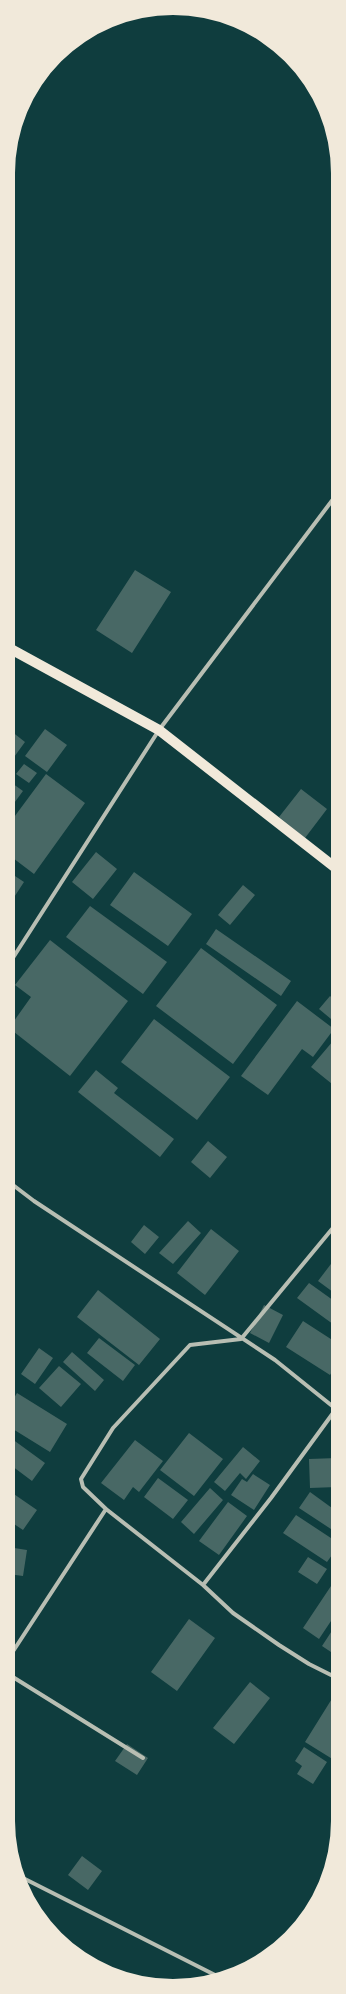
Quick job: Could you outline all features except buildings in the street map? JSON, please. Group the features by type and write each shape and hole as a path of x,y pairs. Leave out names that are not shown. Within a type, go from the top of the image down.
{"main road":[{"path":"15,651 159,730 331,864"}],"street":[{"path":"15,955 159,730 331,502"},
{"path":"15,1187 241,1339 275,1360 331,1405"},
{"path":"331,1230 241,1339 190,1345 113,1428 82,1479 83,1487 106,1509 203,1585 233,1613 309,1664 331,1675"},
{"path":"203,1585 271,1498 331,1416"},
{"path":"15,1648 106,1509"},
{"path":"15,1678 143,1758"},
{"path":"26,1880 213,1974"}]}
